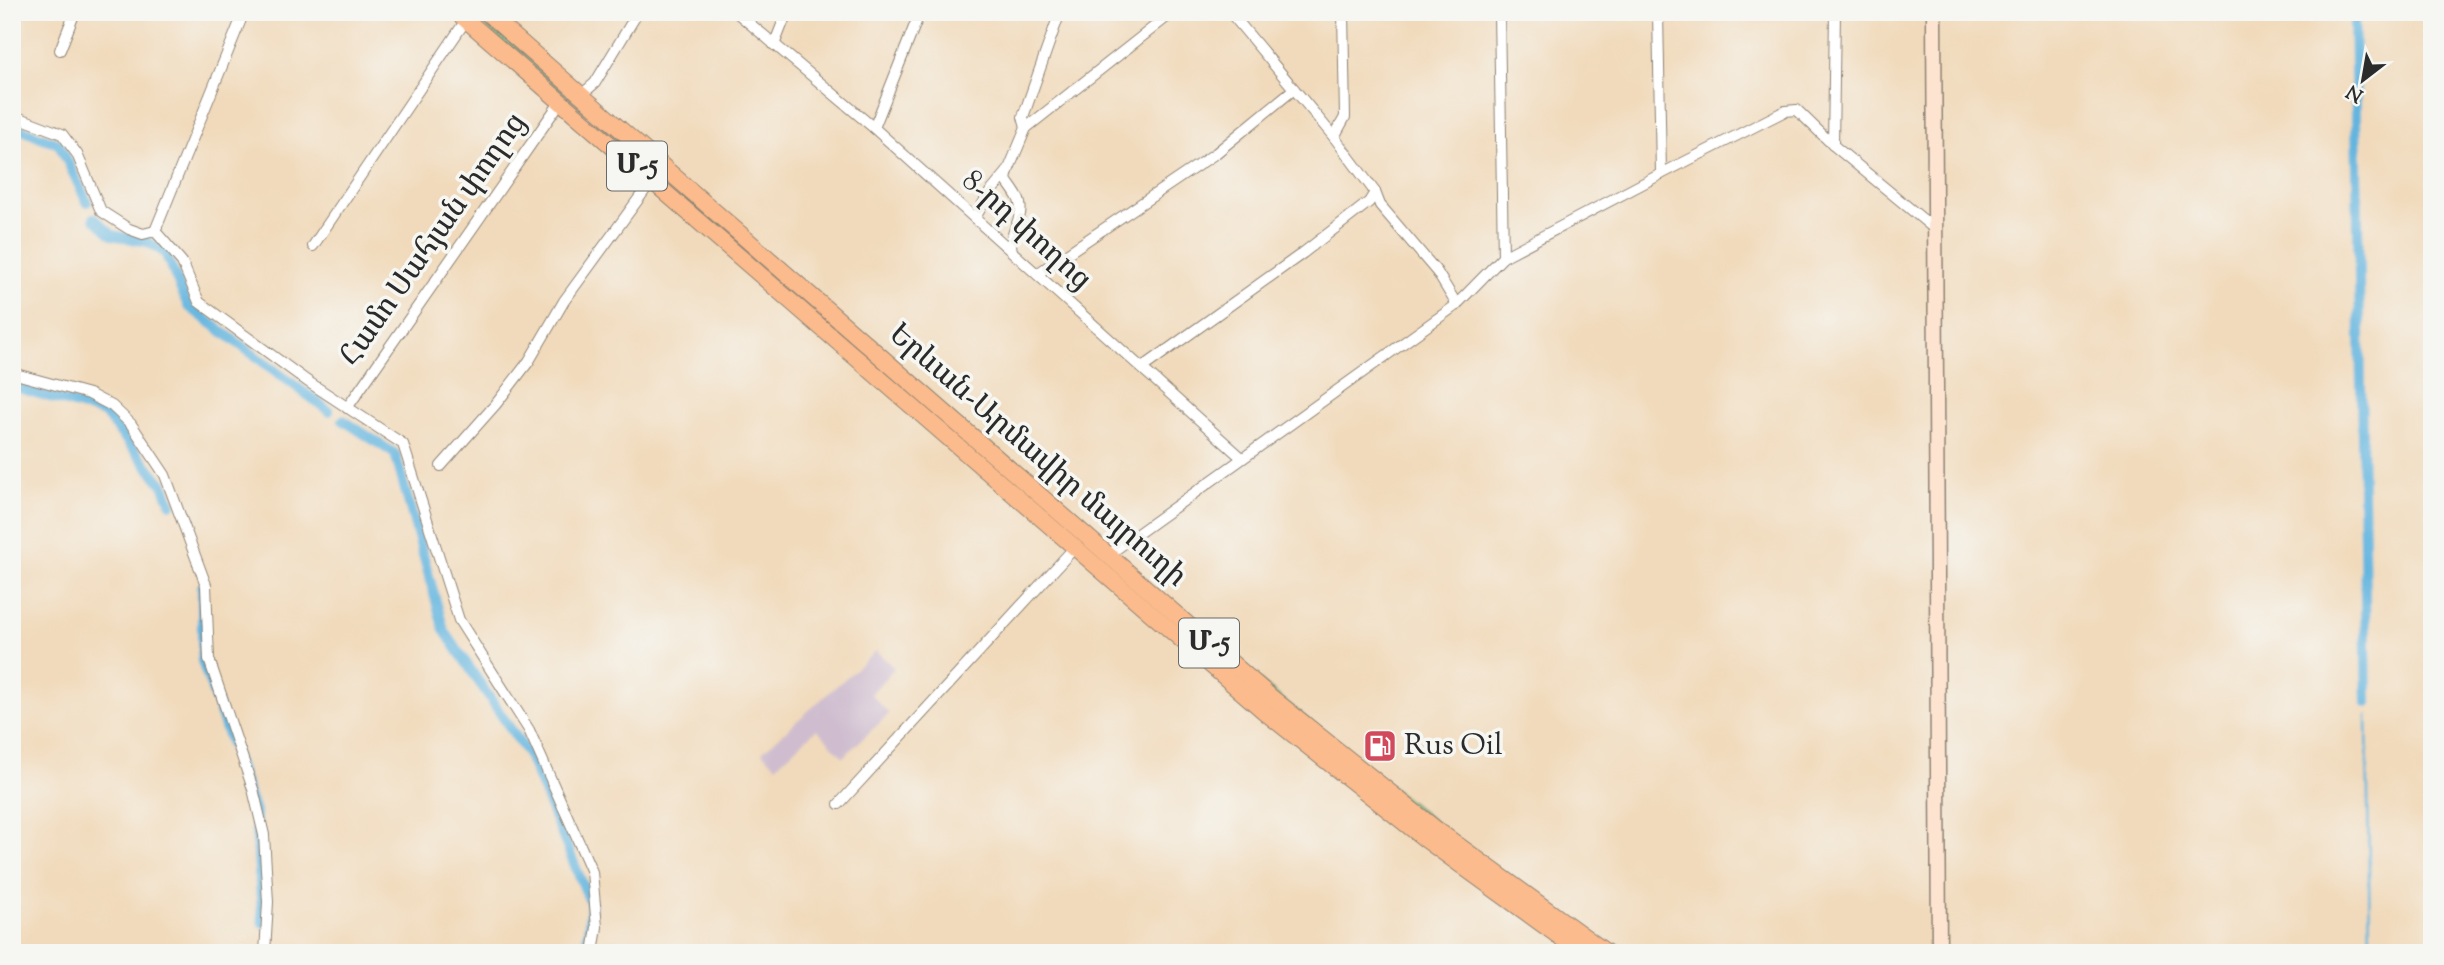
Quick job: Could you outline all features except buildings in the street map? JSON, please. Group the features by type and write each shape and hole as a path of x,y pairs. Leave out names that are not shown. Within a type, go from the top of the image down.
{"highway":[{"name":"Մ-5","path":"486,12 822,316"},
{"name":"Մ-5","path":"461,16 653,179 822,316"},
{"name":"Երևան-Արմավիր մայրուղի","path":"822,316 1076,546 1326,763 1582,953"},
{"name":"Երևան-Արմավիր մայրուղի","path":"822,316 1108,555 1336,751 1607,953"}],"main road":[{"path":"1934,12 1939,953"}],"street":[{"path":"60,50 75,12"},
{"path":"155,231 244,12"},
{"path":"580,96 595,82 638,12"},
{"name":"8-րդ փողոց","path":"736,12 874,128 1242,458"},
{"path":"774,45 787,12"},
{"path":"874,128 920,12"},
{"path":"1026,128 1023,117 1060,12"},
{"path":"1012,252 1012,236 1020,212 1020,202 1006,180 1026,128 1173,12"},
{"path":"1230,12 1334,137 1375,192 1380,205 1437,272 1456,306"},
{"path":"1334,137 1345,117 1343,12"},
{"path":"1499,12 1503,257"},
{"path":"1658,12 1661,174"},
{"path":"1833,145 1835,12"},
{"path":"313,246 461,16"},
{"path":"1037,274 1216,153 1294,89"},
{"name":"Համո Սահյան փողոց","path":"347,408 561,101"},
{"path":"1108,555 1456,306 1503,257 1785,111 1797,110 1833,145 1937,231"},
{"path":"12,115 62,134 77,154 101,211 129,229 143,234 155,231"},
{"path":"975,218 988,195 1008,171"},
{"path":"441,466 496,404 529,361 564,301 653,179"},
{"path":"1142,368 1303,253 1369,202 1375,192"},
{"path":"155,231 182,262 199,302 347,408 403,444 460,620 529,730 592,872 597,927 593,953"},
{"path":"12,373 89,394 112,406 131,424 165,475 206,585 209,659 253,789 264,835 268,902 265,953"},
{"path":"839,804 1076,546"}],"shaded area":[{"path":"876,651 894,668 871,694 889,714 843,757 817,729 776,766 762,752"}],"green space":[{"path":"469,12 476,12 1042,505 1597,953 1589,953 1307,740"}],"waterway":[{"path":"2354,12 2367,703"},
{"path":"12,126 59,144 87,202"},
{"path":"94,218 112,235 148,242 165,253 188,306 329,411"},
{"path":"12,386 104,413 163,485 171,504"},
{"path":"343,420 395,454 444,630 529,756 591,904 586,953"},
{"path":"202,587 202,661 255,812 263,923"},
{"path":"2367,716 2370,953"}],"place":[{"name":"Rus Oil","path":"1380,746"}]}
